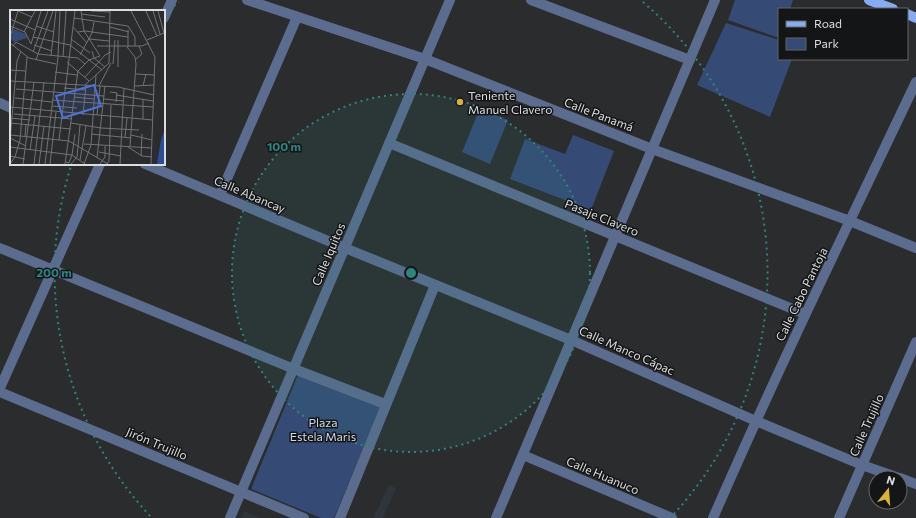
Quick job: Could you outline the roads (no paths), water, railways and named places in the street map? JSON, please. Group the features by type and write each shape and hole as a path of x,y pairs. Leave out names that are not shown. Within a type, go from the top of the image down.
{"main road":[{"path":"874,1 891,8"}],"street":[{"path":"165,16 172,0"},
{"name":"Calle Panamá","path":"248,0 425,59 652,149 850,221 916,248"},
{"name":"Calle Iquitos","path":"230,518 450,0"},
{"path":"531,0 690,60"},
{"path":"496,518 715,0"},
{"path":"220,195 297,17"},
{"name":"Calle Cabo Pantoja","path":"713,518 805,314 916,82"},
{"path":"0,103 10,108"},
{"name":"Pasaje Clavero","path":"389,143 805,314"},
{"path":"0,388 100,165"},
{"name":"Calle Abancay","path":"147,165 345,248"},
{"path":"0,248 294,369 385,404"},
{"name":"Calle Manco Cápac","path":"345,248 572,340 756,421 876,470"},
{"path":"340,518 385,404 435,285"},
{"name":"Calle Trujillo","path":"839,518 916,342"},
{"name":"Jirón Trujillo","path":"0,392 304,518"},
{"name":"Calle Huanuco","path":"523,455 672,518"}],"place":[{"name":"Teniente Manuel Clavero","path":"460,102"}],"park label":[{"name":"Plaza Estela Maris","path":"323,429"}]}
